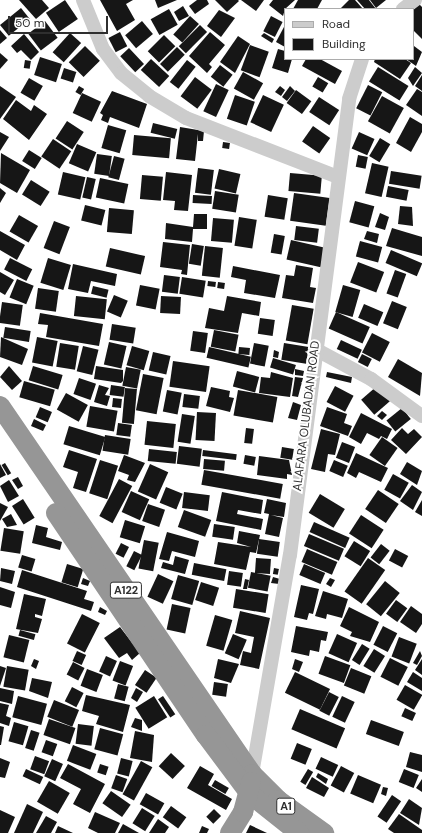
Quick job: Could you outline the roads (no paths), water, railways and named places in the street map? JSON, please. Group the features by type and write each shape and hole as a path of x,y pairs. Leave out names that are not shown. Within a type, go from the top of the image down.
{"highway":[{"name":"A122","path":"0,406 100,565 250,794"},
{"name":"A122","path":"0,429 252,774"},
{"path":"230,833 250,794 252,774"},
{"name":"A1","path":"252,774 278,800 324,833"},
{"name":"A1","path":"250,794 299,833"}],"street":[{"path":"83,0 103,49 121,73 149,96 186,118 338,177"},
{"path":"404,8 415,0"},
{"name":"ALAFARA OLUBADAN ROAD","path":"252,774 290,555 315,349 349,99 362,60"},
{"path":"315,349 353,368 422,416"}]}
